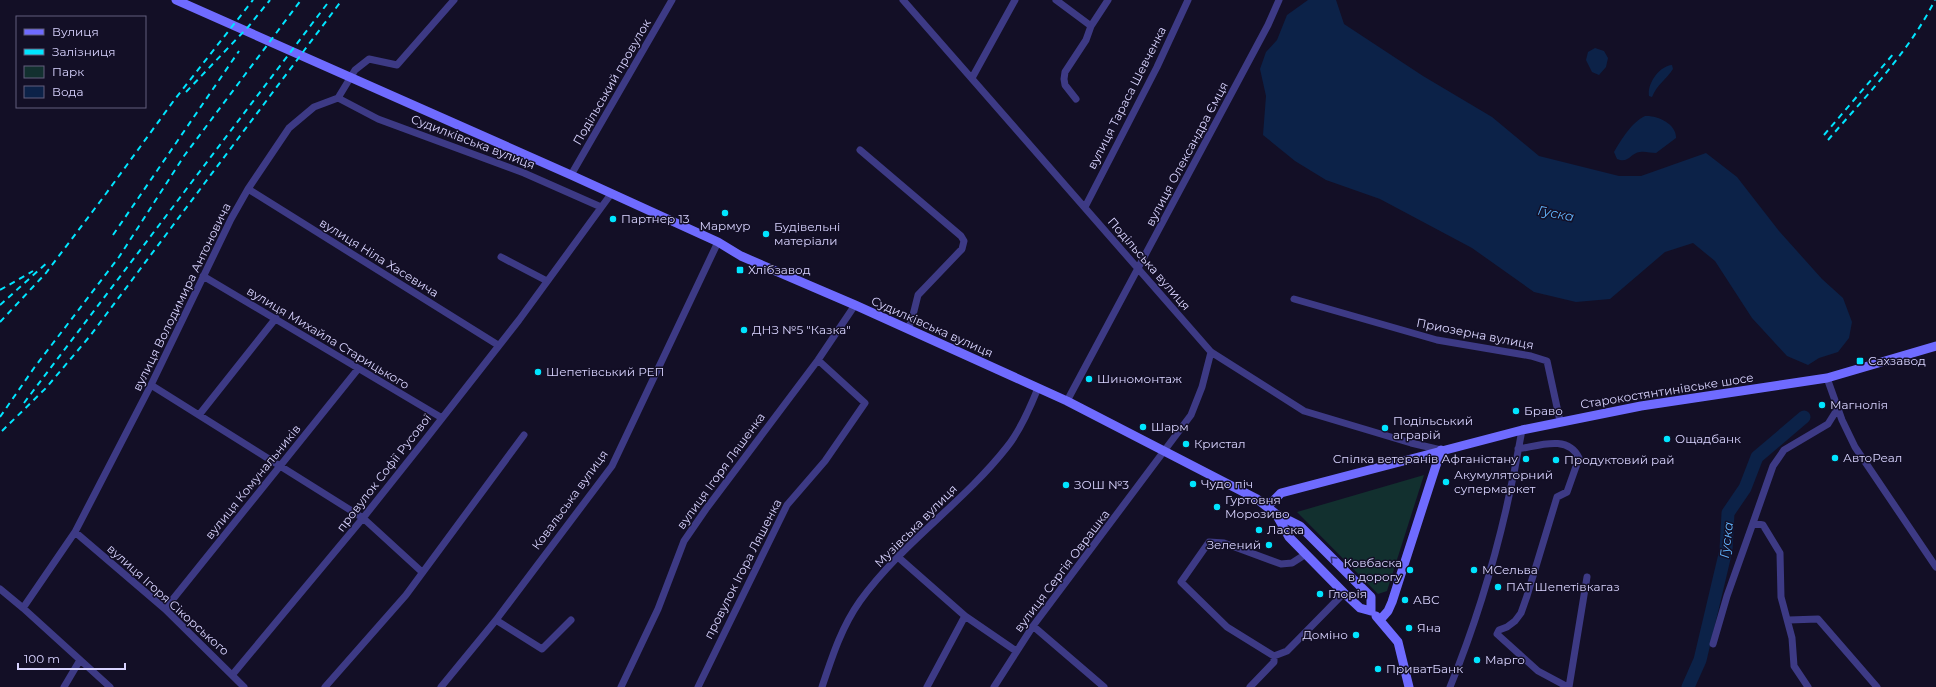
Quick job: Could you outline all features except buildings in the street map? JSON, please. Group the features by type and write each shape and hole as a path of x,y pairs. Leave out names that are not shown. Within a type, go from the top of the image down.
{"main road":[{"name":"Судилківська вулиця","path":"176,0 718,242 741,256 855,305 1067,401 1165,451 1257,499 1276,514 1300,526 1371,597 1371,611 1360,608 1289,537 1276,514"},
{"name":"Старокостянтинівське шосе","path":"1267,507 1281,493 1522,430 1560,421 1641,406 1827,378 1936,346"},
{"path":"1380,620 1388,611 1396,589 1441,450"},
{"path":"1371,611 1398,642 1409,687"}],"street":[{"path":"338,98 355,70 369,59 397,65 454,0"},
{"name":"Подільський провулок","path":"571,176 672,0"},
{"name":"Подільська вулиця","path":"903,0 1211,352 1304,411 1411,443 1441,450"},
{"path":"972,78 1016,0"},
{"path":"1056,0 1091,26"},
{"path":"1076,99 1065,85 1064,75 1086,40 1091,26 1108,0"},
{"name":"вулиця Тараса Шевченка","path":"1085,207 1157,67 1188,0"},
{"name":"вулиця Олександра Ємця","path":"1067,401 1268,25 1279,0"},
{"name":"вулиця Володимира Антоновича","path":"23,608 76,532 151,385 231,219 248,189 289,128 314,107 338,98"},
{"name":"Судилківська вулиця","path":"338,98 378,119 524,173 601,207"},
{"path":"860,150 962,236 964,241 962,249 918,295 908,329"},
{"name":"вулиця Ніла Хасевича","path":"248,189 498,345"},
{"name":"провулок Софії Русової","path":"233,674 363,518 442,418 519,320 611,194"},
{"name":"Ковальська вулиця","path":"441,687 496,620 612,466 718,242"},
{"path":"501,257 547,281"},
{"name":"вулиця Михайла Старицького","path":"203,276 442,418"},
{"name":"Приозерна вулиця","path":"1294,299 1437,340 1531,356 1547,361 1560,421"},
{"name":"вулиця Ігоря Ляшенка","path":"620,687 658,609 684,541 706,508 818,360 855,305"},
{"path":"199,415 276,318"},
{"name":"вулиця Сергія Оврашка","path":"994,687 1033,626 1191,415 1202,387 1211,352"},
{"name":"провулок Ігора Ляшенка","path":"698,687 787,505 825,461 865,403 818,360"},
{"name":"вулиця Комунальників","path":"165,609 358,369"},
{"path":"1827,378 1838,408 1859,453 1936,567"},
{"path":"151,385 363,518 422,572"},
{"name":"Музівська вулиця","path":"822,687 844,627 864,597 898,557 982,477 1008,446 1032,404 1038,388"},
{"path":"1713,644 1727,596 1773,466 1784,450 1828,424 1838,408"},
{"path":"1450,687 1475,620 1499,542 1522,430"},
{"path":"325,687 406,595 524,435"},
{"path":"1518,449 1563,443 1569,446 1579,458 1567,492 1557,497 1521,613 1515,621 1508,627 1499,630 1497,634 1538,671 1569,687 1587,577"},
{"path":"1753,523 1763,525 1780,553 1781,596 1789,620 1794,666 1808,687"},
{"name":"вулиця Ігоря Сікорського","path":"76,532 165,609 233,674 244,687"},
{"path":"1274,656 1227,626 1182,582 1209,542 1224,543 1281,564 1292,563 1306,554"},
{"path":"898,557 965,616 1016,651"},
{"path":"0,588 110,687"},
{"path":"1274,656 1287,651 1344,593"},
{"path":"927,687 965,616"},
{"path":"1789,620 1818,619 1877,687"},
{"path":"496,620 542,649 571,620"},
{"path":"1033,626 1104,687"},
{"path":"1250,687 1274,662 1274,656"},
{"path":"64,687 80,660"}],"green space":[{"path":"1424,475 1387,591 1378,594 1297,512"}],"water":[{"path":"1308,0 1336,0 1344,24 1423,76 1492,117 1539,156 1619,176 1641,176 1706,153 1737,177 1779,231 1822,279 1843,298 1852,322 1849,338 1838,352 1819,358 1808,365 1787,356 1752,318 1715,261 1693,243 1665,252 1610,299 1576,302 1534,292 1472,248 1380,199 1326,180 1295,161 1263,135 1266,96 1260,69 1266,52 1277,40 1287,15"},
{"path":"1595,48 1604,51 1608,58 1606,67 1599,75 1592,72 1586,60 1588,52"},
{"path":"1672,65 1673,69 1657,88 1652,97 1649,96 1650,86 1655,76 1667,66"},
{"path":"1645,116 1655,117 1665,121 1673,129 1676,138 1656,153 1640,152 1624,160 1617,159 1614,152 1620,142 1631,127"}],"waterway":[{"name":"Гуска","path":"1688,687 1700,660 1726,550 1728,513 1745,488 1757,457 1804,417"}],"railway":[{"path":"0,322 46,273 175,99 253,0"},
{"path":"186,92 248,27 270,0"},
{"path":"0,417 34,368 119,257 184,156 301,0"},
{"path":"24,403 330,0"},
{"path":"2,431 46,388 90,336 342,0"},
{"path":"1828,140 1900,56 1913,38 1935,0"},
{"path":"113,235 239,51"},
{"path":"1824,135 1895,52"},
{"path":"0,305 49,261"},
{"path":"0,290 33,271"}],"place":[{"name":"Мармур","path":"725,213"},
{"name":"Партнер 13","path":"613,219"},
{"name":"Будівельні матеріали","path":"766,234"},
{"name":"Хлібзавод","path":"740,270"},
{"name":"ДНЗ №5 \"Казка\"","path":"744,330"},
{"name":"Сахзавод","path":"1860,361"},
{"name":"Шепетівський РЕП","path":"538,372"},
{"name":"Шиномонтаж","path":"1089,379"},
{"name":"Магнолія","path":"1822,405"},
{"name":"Браво","path":"1516,411"},
{"name":"Шарм","path":"1143,427"},
{"name":"Подільський аграрій","path":"1385,428"},
{"name":"Ощадбанк","path":"1667,439"},
{"name":"Кристал","path":"1186,444"},
{"name":"АвтоРеал","path":"1835,458"},
{"name":"Спілка ветеранів Афганістану","path":"1526,459"},
{"name":"Продуктовий рай","path":"1556,460"},
{"name":"Акумуляторний супермаркет","path":"1446,482"},
{"name":"Чудо піч","path":"1193,484"},
{"name":"ЗОШ №3","path":"1066,485"},
{"name":"Гуртовня Морозиво","path":"1217,507"},
{"name":"Ласка","path":"1259,530"},
{"name":"Зелений","path":"1269,545"},
{"name":"Ковбаска в дорогу","path":"1410,570"},
{"name":"МСельва","path":"1474,570"},
{"name":"ПАТ Шепетівкагаз","path":"1498,587"},
{"name":"Глорія","path":"1320,594"},
{"name":"АВС","path":"1405,600"},
{"name":"Яна","path":"1409,628"},
{"name":"Доміно","path":"1356,635"},
{"name":"Марго","path":"1477,660"},
{"name":"ПриватБанк","path":"1378,669"}]}
